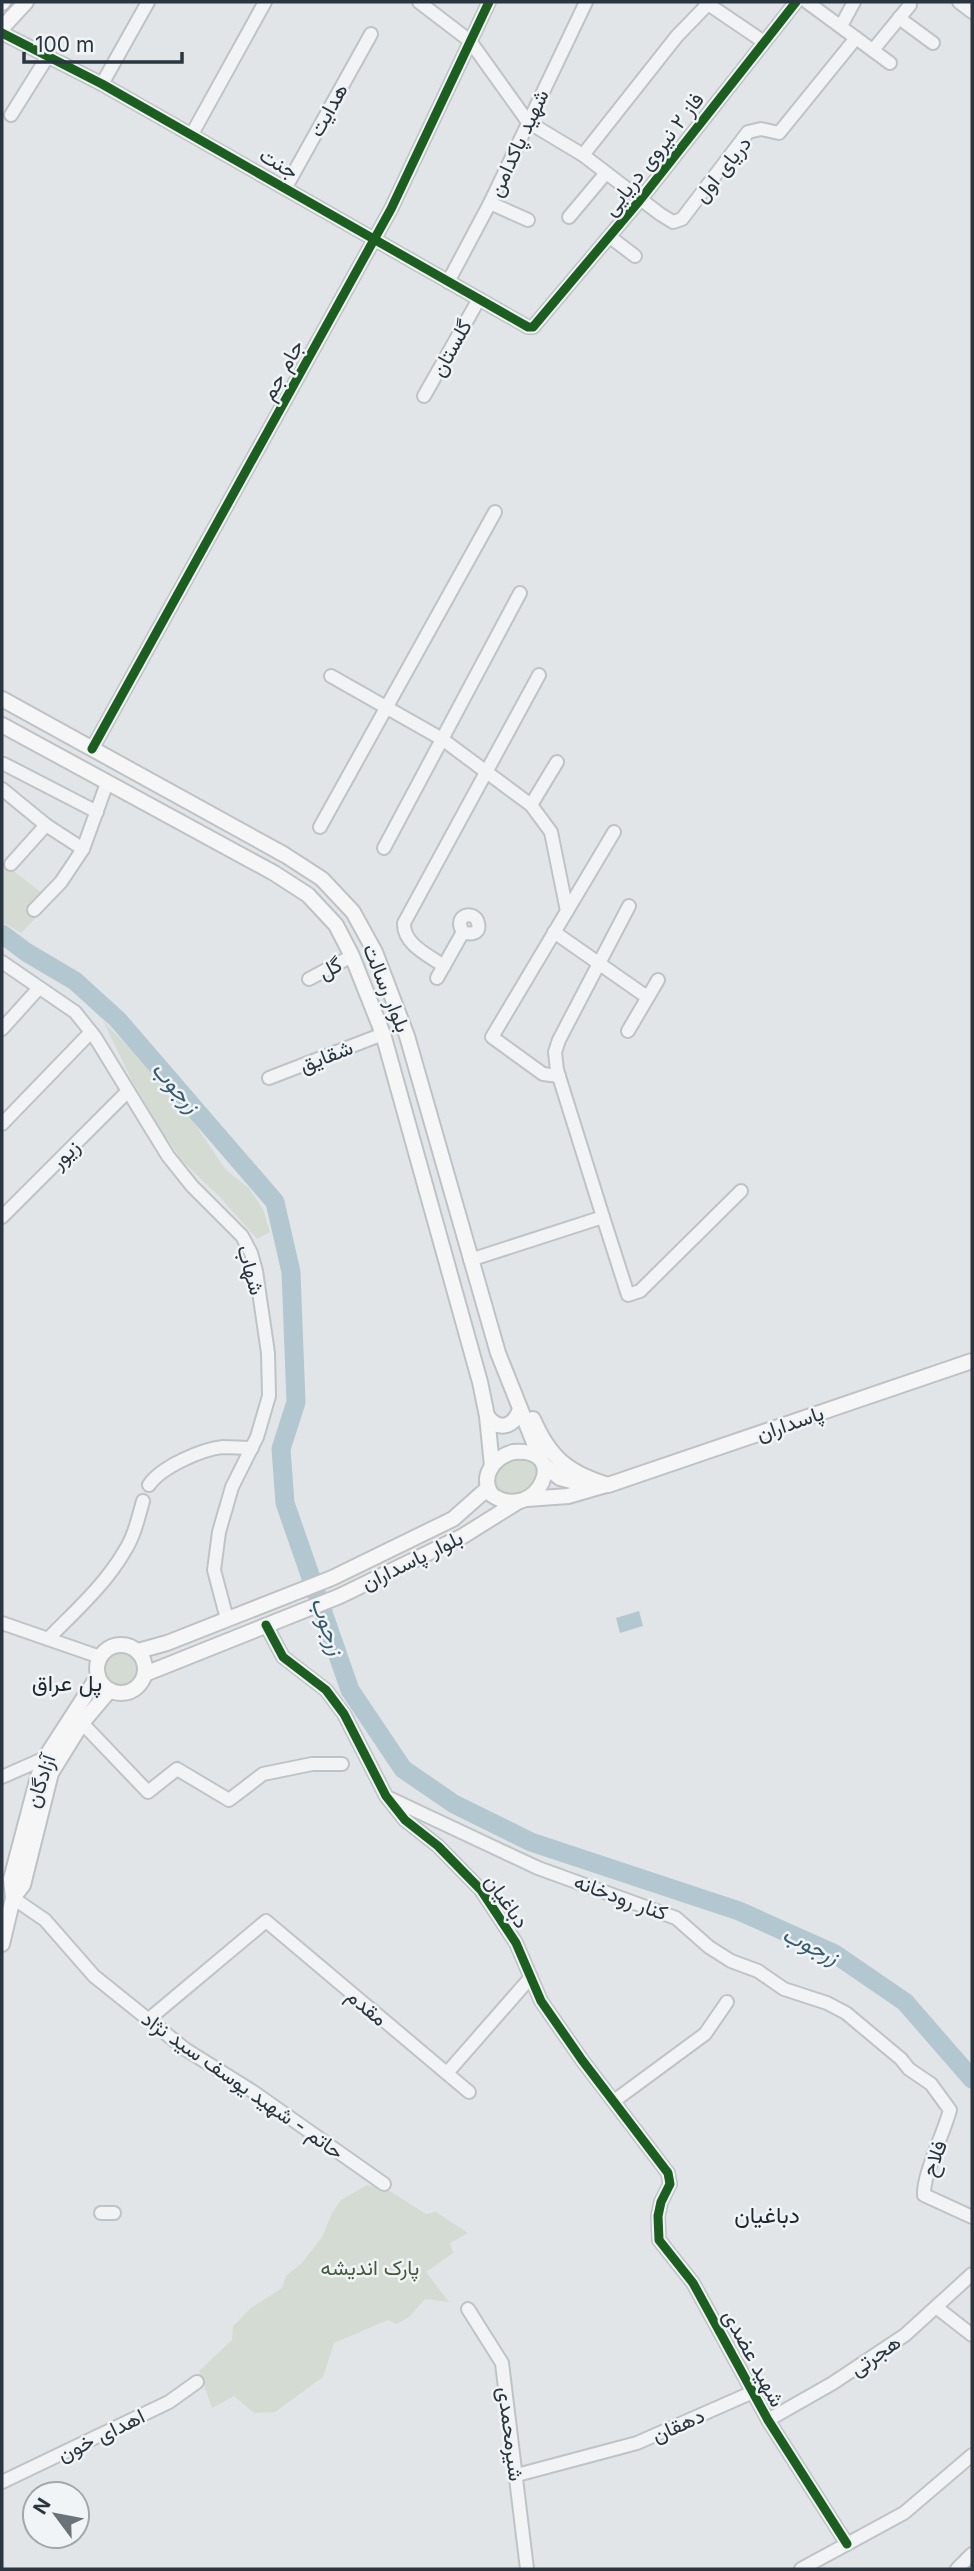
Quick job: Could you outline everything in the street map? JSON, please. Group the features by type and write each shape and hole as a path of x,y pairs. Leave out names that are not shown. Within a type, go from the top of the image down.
{"main road":[{"path":"2,28 26,2"},
{"name":"بلوار رسالت","path":"2,699 285,855 322,879 353,912 375,952 407,1036 498,1353 542,1462"},
{"name":"بلوار رسالت","path":"2,725 274,873 308,895 336,925 352,956 383,1034 446,1255 487,1416 492,1466"},
{"path":"498,1353 513,1370 536,1426 558,1460 574,1472 608,1485"},
{"name":"پاسداران","path":"522,1500 568,1496 608,1485 972,1362"},
{"path":"487,1416 492,1424 501,1427 510,1425 517,1418 520,1409"},
{"path":"542,1462 544,1480 536,1492 522,1500 499,1499 488,1488 486,1480 492,1466 501,1457 513,1452 526,1452 542,1462 560,1478 583,1486 608,1485"},
{"name":"بلوار پاسداران","path":"138,1651 332,1578 453,1519 488,1488"},
{"name":"بلوار پاسداران","path":"145,1674 340,1596 463,1536 522,1500"},
{"path":"114,1645 127,1645 138,1651 145,1662 145,1674 139,1686 128,1692 110,1690 98,1676 100,1657 114,1645"},
{"name":"آزادگان","path":"2,1944 13,1898 11,1879 38,1777 45,1758 98,1676"},
{"name":"آزادگان","path":"13,1898 23,1885 51,1773 82,1723 110,1690"}],"street":[{"path":"102,84 148,2"},
{"path":"192,134 265,2"},
{"path":"419,2 470,41 528,122 583,155 640,200"},
{"name":"جام جم","path":"92,749 391,209 489,2"},
{"name":"شهید پاکدامن","path":"448,282 490,202 586,2"},
{"name":"فاز ۲ نیروی دریایی","path":"535,327 640,200 796,2"},
{"path":"807,2 890,63"},
{"path":"841,26 854,2"},
{"path":"959,2 972,12"},
{"path":"583,155 677,36 708,3 764,42"},
{"path":"873,50 909,5"},
{"path":"899,18 933,43"},
{"name":"جنت","path":"2,33 102,84 528,327 535,327"},
{"name":"هدایت","path":"286,187 371,34"},
{"name":"دریای اول","path":"640,200 673,222 682,219 748,132 761,129 779,133 856,38"},
{"path":"11,115 48,56"},
{"path":"569,218 606,173"},
{"path":"490,202 528,220"},
{"path":"610,237 635,256"},
{"name":"گلستان","path":"424,396 479,299"},
{"path":"320,827 495,512"},
{"path":"384,848 520,593"},
{"path":"444,966 409,941 404,932 404,923 539,675"},
{"path":"331,676 442,739 531,805 551,832 567,911"},
{"path":"531,805 557,761"},
{"path":"4,764 97,812"},
{"path":"34,910 61,882 83,849 107,783"},
{"path":"2,789 46,825 83,849"},
{"path":"11,864 46,825"},
{"path":"559,1076 543,1074 492,1037 614,832"},
{"path":"629,906 557,1046 555,1058 628,1295 640,1291 741,1191"},
{"path":"437,978 463,932"},
{"path":"554,932 647,997"},
{"name":"گل","path":"309,979 352,956"},
{"name":"شهاب","path":"2,962 75,1012 91,1032 168,1156 192,1186 242,1236 251,1253 257,1271 268,1353 269,1396 252,1448 233,1487 219,1532 214,1570 227,1619"},
{"path":"628,1031 658,980"},
{"path":"2,1029 39,988"},
{"path":"2,1124 91,1032"},
{"name":"شقایق","path":"269,1078 383,1034"},
{"name":"زیور","path":"2,1217 128,1091"},
{"path":"470,1260 603,1217"},
{"path":"149,1485 156,1475 194,1455 220,1447 252,1448"},
{"path":"48,1639 98,1587 124,1553 136,1528 143,1501"},
{"path":"2,1623 100,1657"},
{"name":"دباغیان","path":"266,1625 283,1657 326,1690 344,1714 386,1796 405,1820 438,1846 481,1890 516,1943 541,2001 659,2158 668,2173 670,2185"},
{"path":"82,1723 148,1793 177,1769 229,1800 263,1774 312,1764 342,1764"},
{"path":"2,1777 45,1758"},
{"path":"19,1771 32,1770 38,1777"},
{"name":"کنار رودخانه","path":"386,1796 538,1868 676,1917 709,1947 731,1961 758,1971 784,1989 827,2003 846,2013 901,2059 909,2069 931,2084 950,2110"},
{"name":"حاتم - شهید یوسف سید نژاد","path":"13,1898 45,1920 94,1976 185,2049 252,2091 384,2184"},
{"name":"مقدم","path":"149,2019 266,1921 468,2092"},
{"path":"447,2073 531,1976"},
{"path":"614,2101 705,2034 727,2002"},
{"name":"فلاح","path":"950,2110 923,2184 925,2195 972,2217"},
{"name":"شهید عضدی","path":"670,2185 661,2202 658,2216 659,2240 693,2283 768,2420 847,2544"},
{"name":"هجرتی","path":"768,2420 833,2383 905,2334 972,2274"},
{"path":"936,2307 972,2336"},
{"name":"شیرمحمدی","path":"468,2309 502,2363 527,2569"},
{"name":"اهدای خون","path":"2,2482 169,2402 197,2382"},
{"name":"دهقان","path":"517,2475 637,2443 753,2392"},
{"path":"801,2569 904,2513 972,2455"},
{"path":"957,2569 972,2554"}],"green space":[{"path":"2,862 52,901 21,933 2,922"},
{"path":"103,1021 173,1092 226,1170 249,1188 263,1209 270,1232 257,1239 220,1197 183,1162 132,1081"},
{"path":"524,1457 534,1462 538,1469 534,1483 520,1492 500,1492 493,1482 497,1471 508,1462"},
{"path":"122,1650 135,1656 141,1669 135,1682 122,1688 109,1682 103,1669 109,1656"},
{"name":"پارک اندیشه","path":"367,2185 388,2190 426,2214 436,2212 468,2233 450,2243 453,2253 426,2272 449,2302 425,2299 409,2317 397,2324 388,2320 334,2343 323,2377 275,2412 254,2413 234,2396 212,2408 199,2371 232,2340 233,2326 251,2308 282,2288 286,2276 302,2263 322,2237 341,2200"}],"water":[{"path":"639,1611 643,1626 620,1633 616,1618"}],"waterway":[{"name":"زرجوب","path":"2,934 26,952 75,981 118,1020 275,1202 291,1272 296,1402 281,1449 285,1503 350,1690 403,1769 454,1804 531,1842 739,1911 835,1954 905,2002 972,2079"}],"cycle path":[{"path":"92,749 391,209 489,2"},
{"path":"2,33 102,84 528,327 533,327 640,200 796,2"},
{"path":"266,1625 283,1657 326,1690 344,1714 386,1796 405,1820 438,1846 481,1890 516,1943 541,2001 668,2173 670,2184 661,2202 658,2216 659,2240 693,2283 768,2420 847,2544"}],"district":[{"name":"پل عراق","path":"67,1683"},
{"name":"دباغیان","path":"767,2215"}]}
